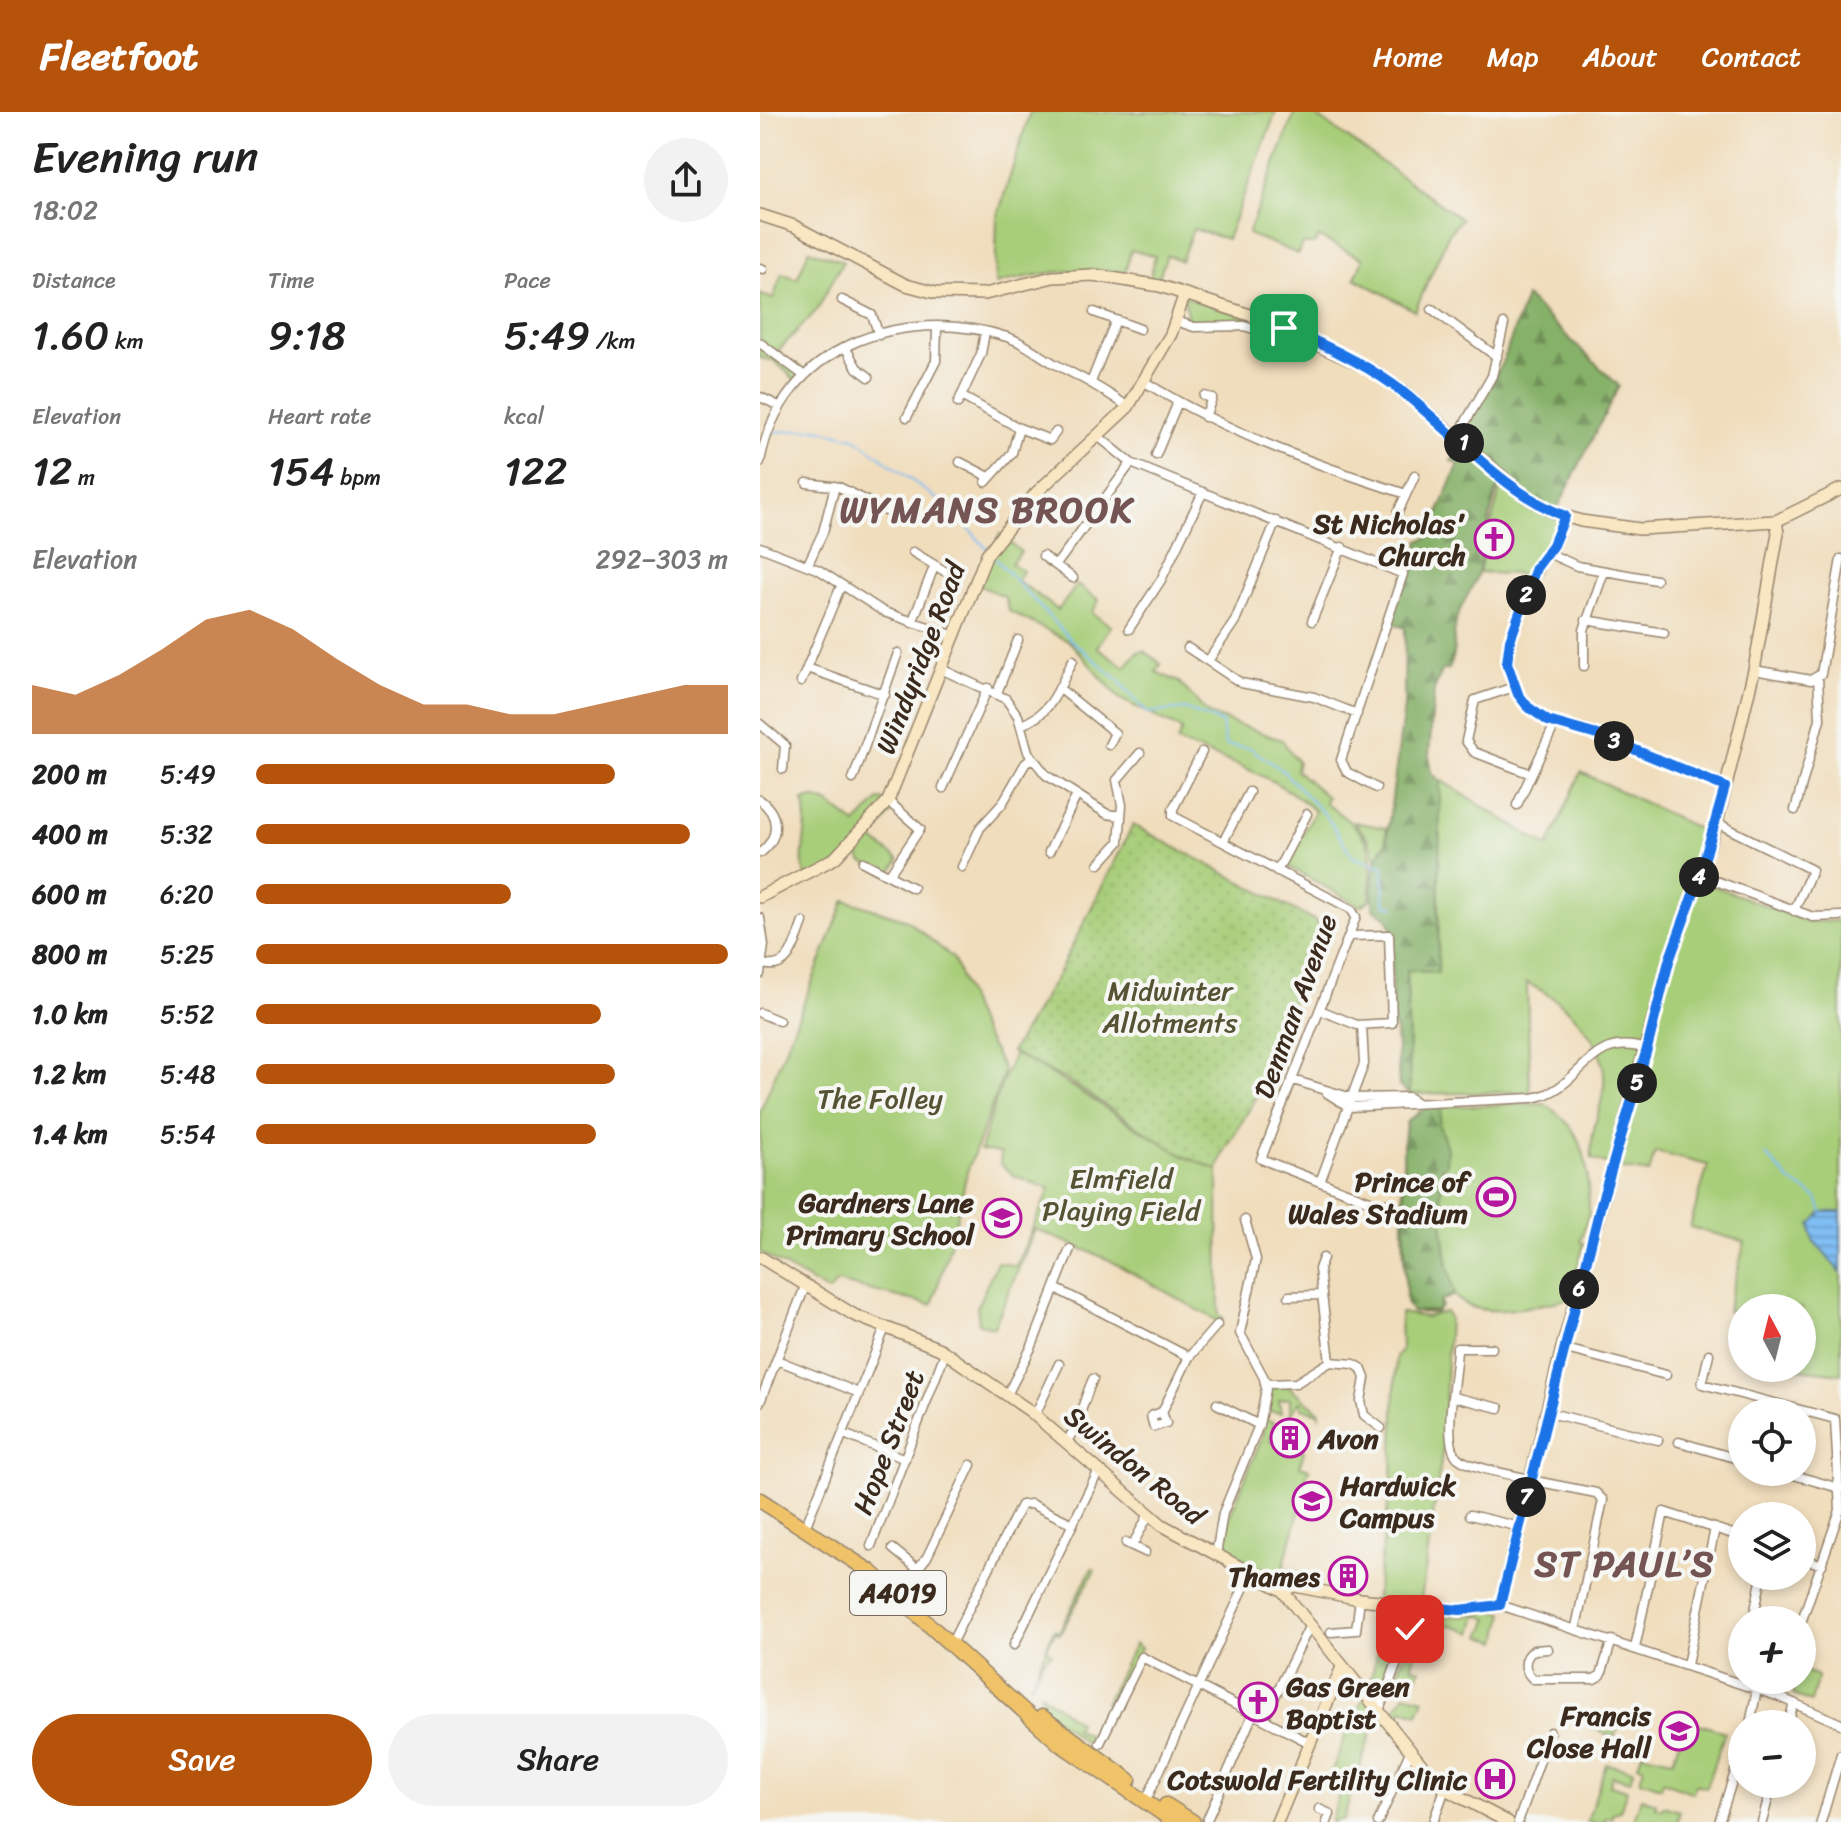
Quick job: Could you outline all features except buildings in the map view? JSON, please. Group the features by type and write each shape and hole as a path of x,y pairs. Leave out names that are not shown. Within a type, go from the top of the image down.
{"highway":[{"name":"A4019","path":"760,1500 898,1593 1059,1743 1175,1822"},
{"name":"A4019","path":"1021,1707 1033,1710 1149,1794 1200,1821"}],"street":[{"path":"760,215 794,226 906,285 936,293 985,294 1053,277 1080,275 1160,286 1253,316 1339,353 1395,385 1526,497 1565,516 1597,524 1640,529 1776,521 1841,489"},
{"name":"Windyridge Road","path":"760,897 813,872 842,852 888,801 943,670 982,562 1000,534 1036,493 1128,407 1145,382 1176,321 1184,296"},
{"path":"842,300 872,315 879,335"},
{"path":"1432,309 1497,357"},
{"path":"1094,312 1140,329"},
{"path":"1091,382 1116,320"},
{"path":"1176,321 1194,327 1236,325 1264,336 1276,336"},
{"path":"1460,439 1492,376 1504,324"},
{"path":"907,417 936,361 937,328"},
{"path":"760,462 770,421 802,374 845,347 879,335 937,328 985,332 1024,344 1128,407"},
{"path":"985,332 981,354 960,400 1050,440 1056,432"},
{"path":"760,343 786,358 802,374"},
{"path":"845,347 857,368 869,377"},
{"path":"1145,382 1205,417 1338,471 1406,494"},
{"path":"760,397 779,406"},
{"path":"1205,417 1212,398"},
{"path":"1156,455 1178,402"},
{"path":"960,462 987,479 1012,453 1019,428"},
{"path":"1099,437 1131,463 1342,547 1404,576 1342,764 1349,773 1376,788"},
{"path":"1056,565 1131,463"},
{"path":"1398,512 1415,475"},
{"path":"807,483 835,486 886,511"},
{"path":"808,564 823,532 835,486"},
{"path":"1129,629 1161,580 1203,492"},
{"path":"1565,516 1548,553 1536,568 1510,640 1507,663 1514,687 1528,707 1560,725 1604,737 1725,787"},
{"path":"1208,661 1235,621 1276,521"},
{"path":"1500,1605 1562,1348 1669,961 1717,823 1754,670 1778,533 1776,521"},
{"path":"760,547 808,564 884,612 955,636"},
{"path":"1312,621 1342,547"},
{"path":"913,552 946,572"},
{"path":"1548,553 1565,563 1656,580"},
{"path":"1043,556 1073,578"},
{"path":"1754,670 1811,680 1823,671 1841,559"},
{"path":"912,623 934,567"},
{"path":"1584,666 1586,620 1604,571"},
{"path":"801,682 841,586"},
{"path":"1586,620 1664,633"},
{"path":"943,788 944,774 1018,640"},
{"path":"1188,648 1241,683 1314,697 1357,714"},
{"path":"853,779 898,653"},
{"path":"1021,725 1045,713 1073,660"},
{"path":"807,668 885,695"},
{"path":"943,670 992,690 1011,705 1032,758 1052,781 1110,816 1121,816"},
{"path":"1795,810 1820,719 1818,677"},
{"path":"1514,687 1475,700 1466,741 1474,752 1531,774"},
{"path":"1059,688 1115,733 1109,745"},
{"path":"760,724 783,741 783,764"},
{"path":"1517,805 1560,725"},
{"name":"Denman Avenue","path":"1202,752 1172,814 1353,910 1355,920 1261,1159 1372,1202 1387,1204"},
{"path":"1099,864 1118,845 1121,816 1117,780 1140,753"},
{"path":"962,867 980,828 1002,804 1019,772 1032,758"},
{"path":"1223,842 1249,792"},
{"path":"1049,852 1076,797"},
{"path":"760,800 772,813 776,827 773,840 760,853"},
{"path":"888,801 920,829 889,875"},
{"path":"1277,871 1307,814"},
{"path":"1717,823 1812,870 1794,911"},
{"path":"863,862 913,888"},
{"path":"1700,875 1817,918 1841,916"},
{"path":"760,918 763,964 760,974"},
{"path":"763,964 778,965 787,959 803,922"},
{"path":"1320,1010 1362,1025 1392,1023 1389,935 1349,936"},
{"path":"760,1013 779,1021"},
{"path":"1320,1182 1364,1064 1362,1025"},
{"path":"1293,1080 1350,1102 1406,1097 1416,1102 1539,1097 1564,1085 1589,1058 1603,1050 1627,1044 1647,1049"},
{"path":"1216,1555 1223,1513 1259,1425 1266,1384 1240,1333 1256,1263 1245,1220"},
{"path":"1007,1395 1070,1249"},
{"name":"Swindon Road","path":"760,1257 854,1315 928,1343 945,1353 1035,1415 1149,1514 1282,1590 1378,1714 1445,1789 1508,1822"},
{"path":"1323,1258 1319,1269 1321,1295 1326,1307 1324,1328 1330,1362"},
{"path":"760,1402 806,1284"},
{"path":"1055,1288 1189,1357"},
{"path":"1289,1296 1321,1295"},
{"path":"1162,1412 1189,1357 1217,1325"},
{"path":"805,1528 885,1328"},
{"path":"1492,1348 1457,1348 1449,1427 1457,1457 1530,1479 1596,1493 1603,1500 1576,1627"},
{"path":"1562,1348 1666,1375"},
{"name":"Hope Street","path":"871,1546 945,1353"},
{"path":"1709,1354 1702,1384 1835,1419 1840,1454 1841,1510 1807,1606"},
{"path":"777,1360 859,1393"},
{"path":"1266,1384 1296,1383 1330,1362 1347,1362 1361,1368 1365,1378 1361,1408 1367,1419 1381,1428"},
{"path":"1035,1415 1059,1364"},
{"path":"1066,1442 1074,1433 1079,1409 1093,1379"},
{"path":"1453,1397 1499,1408"},
{"path":"1217,1404 1259,1425"},
{"path":"1546,1412 1658,1440"},
{"path":"844,1434 905,1459"},
{"path":"1679,1442 1728,1456"},
{"path":"898,1593 927,1557 971,1465"},
{"path":"1014,1645 1098,1472"},
{"path":"1816,1481 1839,1488"},
{"path":"952,1642 1021,1505 1031,1504 1073,1524"},
{"path":"1635,1648 1664,1512 1728,1532"},
{"path":"1145,1552 1129,1544 1149,1514"},
{"path":"1470,1515 1520,1527"},
{"path":"1687,1665 1715,1528"},
{"path":"893,1549 941,1588"},
{"path":"1816,1563 1822,1565"},
{"path":"1149,1794 1196,1685 1251,1572"},
{"path":"1282,1590 1295,1586 1360,1599 1460,1610 1500,1605 1576,1627 1728,1679"},
{"path":"1331,1632 1356,1630 1360,1599"},
{"path":"1378,1714 1418,1606"},
{"path":"1264,1719 1309,1627"},
{"path":"1548,1649 1534,1650 1526,1659 1526,1670 1533,1679 1591,1679 1601,1675 1612,1640"},
{"path":"1100,1743 1142,1657 1310,1743"},
{"path":"1277,1822 1342,1667"},
{"path":"1771,1694 1841,1724"},
{"path":"1792,1710 1794,1703"},
{"path":"1200,1821 1253,1714"},
{"path":"1518,1822 1550,1732"},
{"path":"1378,1822 1410,1752"},
{"path":"1821,1822 1841,1754"},
{"path":"1433,1822 1445,1789"},
{"path":"1719,1822 1728,1794"},
{"path":"1762,1822 1768,1798"},
{"path":"1319,1809 1330,1814 1327,1822"}],"green space":[{"path":"1030,112 1276,112 1227,239 1193,229 1181,261 1167,255 1158,280 1150,278 1155,256 1131,250 1125,273 1092,270 1060,272 995,284 997,218"},
{"path":"1295,112 1311,112 1461,219 1449,233 1415,311 1355,278 1363,259 1319,237 1314,244 1302,244 1298,254 1248,234"},
{"path":"809,250 843,261 817,310 777,352 802,374 796,381 775,361 760,358 760,294 773,299 782,273 797,279"},
{"path":"1184,296 1252,319 1251,323 1188,322"},
{"path":"1526,297 1619,386 1555,513 1502,478 1477,577 1457,619 1452,662 1449,669 1442,670 1434,690 1429,755 1432,774 1440,780 1438,973 1407,970 1410,1094 1399,1086 1396,1030 1392,1023 1392,928 1387,918 1373,908 1372,891 1377,858 1386,844 1404,707 1405,628 1388,621 1404,576 1413,571 1419,541 1428,538 1459,464 1451,461 1464,443 1463,434 1503,361"},
{"path":"1503,477 1565,516 1533,576 1479,572"},
{"path":"1000,534 1021,552 1011,563 1023,571 1017,580 1058,610 1077,585 1099,600 1092,613 1111,626 1097,647 1125,667 1138,652 1145,651 1161,664 1156,672 1179,682 1208,714 1282,740 1298,762 1296,770 1327,797 1325,803 1354,825 1367,843 1371,865 1370,900 1360,906 1286,865 1315,811 1284,788 1250,770 1177,742 1182,730 1120,699 1070,642 1009,611 1005,597 976,584"},
{"path":"1581,772 1709,834 1695,879 1808,922 1841,921 1841,1374 1816,1371 1816,1294 1731,1294 1745,1242 1690,1227 1708,1165 1655,1152 1649,1173 1617,1168 1592,1159 1592,1139 1604,1086 1603,1069 1591,1038 1556,1000 1527,983 1530,1092 1410,1094 1407,970 1438,973 1440,780 1548,847"},
{"path":"813,798 828,803 856,824 879,800 888,801 896,807 872,839 899,860 889,875 863,862 856,853 831,870 806,876 803,868 806,821 803,801"},
{"path":"1354,822 1386,828 1386,844 1376,858 1368,839"},
{"name":"Midwinter Allotments","path":"1133,825 1323,925 1301,976 1263,1086 1223,1154 1218,1170 1183,1156 1065,1079 1011,1052 1057,976"},
{"name":"The Folley","path":"845,900 907,920 953,958 979,1025 1003,1068 1003,1076 967,1172 952,1239 932,1305 837,1282 829,1292 760,1252 760,1112"},
{"name":"Elmfield Playing Field","path":"1015,1054 1165,1145 1218,1170 1219,1314 1223,1319 1220,1322 1107,1259 1035,1229 994,1327 979,1324 977,1307 997,1262 1016,1266 1050,1189 1015,1176 1000,1164 1001,1153 980,1150"},
{"name":"Prince of Wales Stadium","path":"1544,1104 1570,1126 1578,1138 1586,1165 1589,1213 1570,1296 1537,1305 1491,1310 1464,1303 1454,1295 1441,1301 1442,1306 1435,1313 1412,1312 1408,1301 1403,1219 1403,1157 1407,1121 1427,1107"},
{"path":"1427,1107 1442,1107 1439,1125 1447,1148 1446,1164 1441,1168 1442,1216 1455,1294 1441,1301 1438,1311 1412,1312 1406,1302 1403,1145 1407,1121"},
{"path":"1446,1312 1449,1317 1443,1447 1421,1600 1380,1706 1343,1819 1331,1822 1343,1781 1331,1774 1348,1728 1367,1692 1390,1603 1376,1601 1376,1594 1392,1477 1396,1356 1401,1351 1400,1313 1426,1317"},
{"path":"1287,1385 1320,1412 1320,1418 1318,1413 1302,1408 1300,1402 1290,1414 1290,1398 1279,1400 1281,1413 1265,1411 1268,1388"},
{"path":"1264,1419 1274,1422 1270,1441 1304,1451 1300,1466 1309,1469 1302,1490 1309,1494 1307,1501 1302,1502 1283,1567 1301,1573 1298,1581 1281,1577 1226,1550 1230,1515 1262,1438"},
{"path":"1092,1568 1095,1570 1060,1634 1055,1632 1046,1649 1052,1653 1042,1661 1030,1686 1054,1629 1059,1632"},
{"path":"1494,1611 1504,1613 1498,1641 1481,1636 1489,1619 1477,1615 1472,1633 1446,1624 1444,1632 1448,1633 1443,1646 1437,1644 1441,1633 1420,1625 1418,1632 1426,1635 1420,1650 1416,1649 1412,1666 1420,1669 1415,1683 1409,1683 1410,1674 1397,1674 1421,1612 1461,1617"},
{"path":"1135,1644 1141,1648 1111,1706 1105,1703"},
{"path":"1040,1693 1078,1722 1075,1729 1097,1740 1092,1748 1044,1710"},
{"path":"1405,1694 1424,1699 1418,1714 1402,1709 1399,1716 1393,1713"},
{"path":"1793,1694 1813,1694 1811,1702"},
{"path":"1594,1712 1620,1721 1614,1738 1589,1726"},
{"path":"1686,1720 1725,1732 1706,1787 1695,1784 1693,1793 1663,1781 1661,1787 1640,1780 1644,1768 1638,1765 1643,1750 1644,1754 1673,1760"},
{"path":"1606,1764 1633,1770 1630,1781 1612,1776 1610,1785 1627,1790 1620,1811 1613,1813 1611,1818 1606,1817 1605,1822 1587,1822"},
{"path":"1641,1798 1656,1803 1655,1807 1680,1811 1677,1822 1634,1820"}],"water":[{"path":"1822,1212 1841,1212 1841,1273 1813,1240 1811,1224"}],"waterway":[{"name":"WYMANS BROOK","path":"772,432 818,429 855,438 953,511 987,549"},
{"name":"WYMANS BROOK","path":"991,554 1071,640 1117,679 1147,713 1185,709 1222,723 1225,745 1250,748 1282,770 1327,817 1353,857 1383,867 1384,904 1394,907"},
{"name":"WYMANS BROOK","path":"1766,1155 1790,1181 1817,1198 1822,1212"}],"place":[{"name":"St Nicholas' Church","path":"1494,539"},
{"name":"Prince of Wales Stadium","path":"1496,1197"},
{"name":"Gardners Lane Primary School","path":"1002,1218"},
{"name":"Avon","path":"1290,1438"},
{"name":"Hardwick Campus","path":"1312,1501"},
{"name":"Thames","path":"1348,1576"},
{"name":"Gas Green Baptist","path":"1258,1702"},
{"name":"Francis Close Hall","path":"1679,1731"},
{"name":"Cotswold Fertility Clinic","path":"1495,1779"}],"district":[{"name":"WYMANS BROOK","path":"987,509"},
{"name":"ST PAUL’S","path":"1625,1563"}],"route":[{"path":"1284,328 1339,353 1395,385 1526,497 1565,516 1562,529 1536,568 1508,648 1507,663 1511,679 1528,707 1555,724 1604,737 1725,787 1717,823 1677,934 1601,1204 1562,1348 1500,1605 1460,1610 1418,1606 1410,1629"}]}
